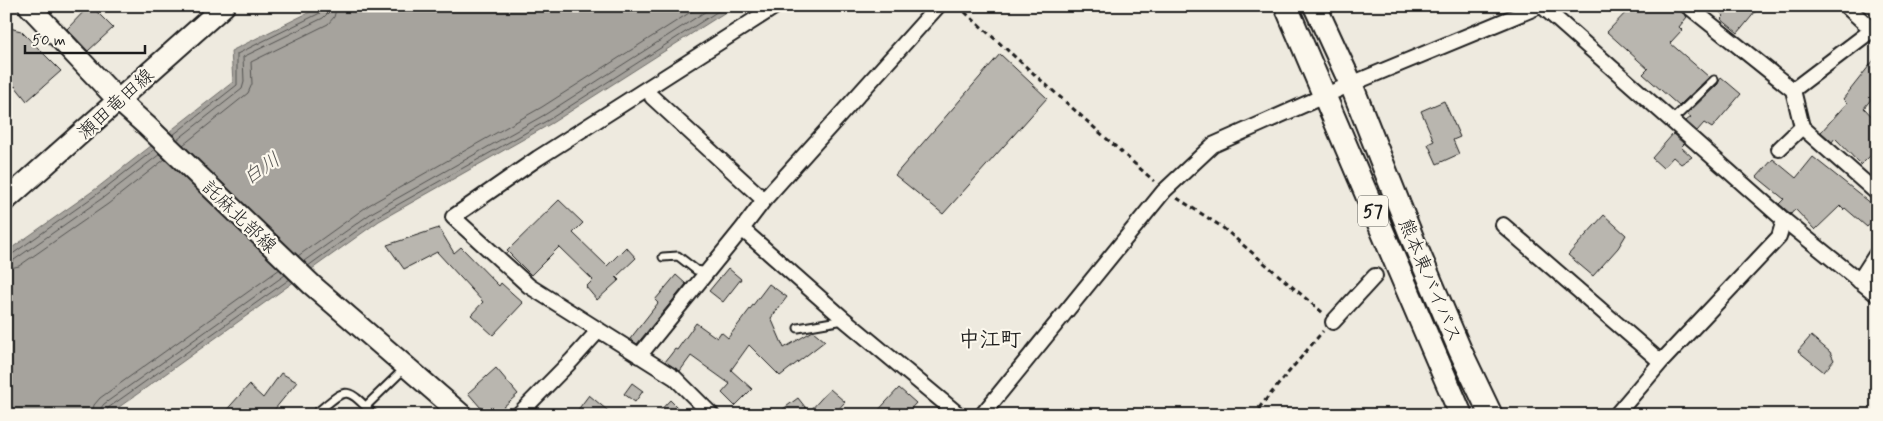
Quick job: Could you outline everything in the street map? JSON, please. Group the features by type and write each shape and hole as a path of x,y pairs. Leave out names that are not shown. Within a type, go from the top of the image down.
{"highway":[{"name":"熊本東バイパス","path":"1286,6 1461,415"},
{"name":"熊本東バイパス","path":"1315,6 1351,84 1460,350 1491,415"}],"main road":[{"name":"託麻北部線","path":"29,6 118,100 148,126 312,285 462,415"},
{"name":"瀬田竜田線","path":"6,200 224,6"}],"street":[{"path":"712,415 674,378 529,286 452,218 538,158 776,6"},
{"path":"639,356 764,200 938,6"},
{"path":"982,415 1164,190 1213,145 1351,84 1541,6 1676,117 1784,220 1877,295"},
{"path":"1688,6 1794,90 1802,127 1877,193"},
{"path":"1794,90 1875,30 1846,6"},
{"path":"652,97 764,200"},
{"path":"1779,149 1802,127"},
{"path":"1616,415 1662,362 1779,237 1784,220"},
{"path":"1503,225 1662,362"},
{"path":"742,229 845,320 959,415"},
{"path":"1859,281 1877,253"},
{"path":"1333,322 1375,276"},
{"path":"518,415 599,330"}],"lane":[{"path":"1676,117 1687,106 1693,100 1700,93 1714,80 1700,94 1692,101 1676,117"},
{"path":"663,257 678,256 696,270 707,272"},
{"path":"798,328 845,320"},
{"path":"366,406 407,366"},
{"path":"314,415 335,398 347,392 353,393 374,415"}],"path":[{"path":"958,6 1164,190 1222,227 1333,322 1253,415"}],"water":[{"name":"白川","path":"322,6 735,6 552,123 379,221 108,415 6,415 6,252 97,188 233,82 231,51"}],"building":[{"path":"89,6 113,28 88,51 67,29"},
{"path":"1632,6 1674,6 1687,17 1679,27 1682,30 1670,43 1709,77 1679,106 1643,74 1648,69 1607,32"},
{"path":"1713,6 1760,6 1738,33 1721,19 1724,16"},
{"path":"6,27 21,31 61,71 27,101 15,86 6,94"},
{"path":"1000,54 1047,98 943,214 895,175"},
{"path":"1877,56 1877,92 1864,108 1877,122 1877,149 1861,165 1835,138 1832,142 1821,132 1847,103 1843,99"},
{"path":"1721,77 1741,94 1712,128 1704,123 1697,131 1686,121 1691,117 1687,114 1718,84"},
{"path":"1444,101 1460,137 1453,140 1459,154 1437,164 1428,144 1434,141 1421,111"},
{"path":"1673,134 1684,144 1681,147 1692,157 1681,164 1673,157 1663,168 1652,158"},
{"path":"1813,157 1877,208 1877,215 1867,227 1840,206 1815,230 1795,209 1791,214 1779,204 1784,199 1757,177 1773,159 1796,178"},
{"path":"559,200 583,223 573,233 607,266 626,247 636,258 616,277 619,280 597,300 586,287 593,280 559,247 531,275 507,251"},
{"path":"1604,215 1626,235 1618,248 1593,276 1568,255"},
{"path":"439,228 454,253 461,247 499,286 501,283 523,303 493,335 471,315 483,302 437,252 404,269 387,245"},
{"path":"728,268 741,279 723,302 709,291"},
{"path":"676,275 686,284 637,344 630,339 658,303 655,300"},
{"path":"769,284 787,297 771,318 784,348 813,331 825,341 780,376 749,345 731,370 752,389 735,406 722,393 730,384 691,356 680,371 665,362 675,349 677,350 696,323 717,338 721,332 728,338"},
{"path":"1811,336 1830,352 1834,360 1824,372 1798,351"},
{"path":"496,368 518,394 494,415 487,415 468,393"},
{"path":"281,373 297,382 270,415 222,415 249,385 263,398"},
{"path":"632,383 643,391 635,402 624,394"},
{"path":"899,388 916,403 905,415 874,415"},
{"path":"830,389 845,402 833,415 775,415 798,398 809,412"},
{"path":"589,395 613,415 574,415"},
{"path":"670,400 685,415 656,415"}],"district":[{"name":"中江町","path":"990,339"}]}
